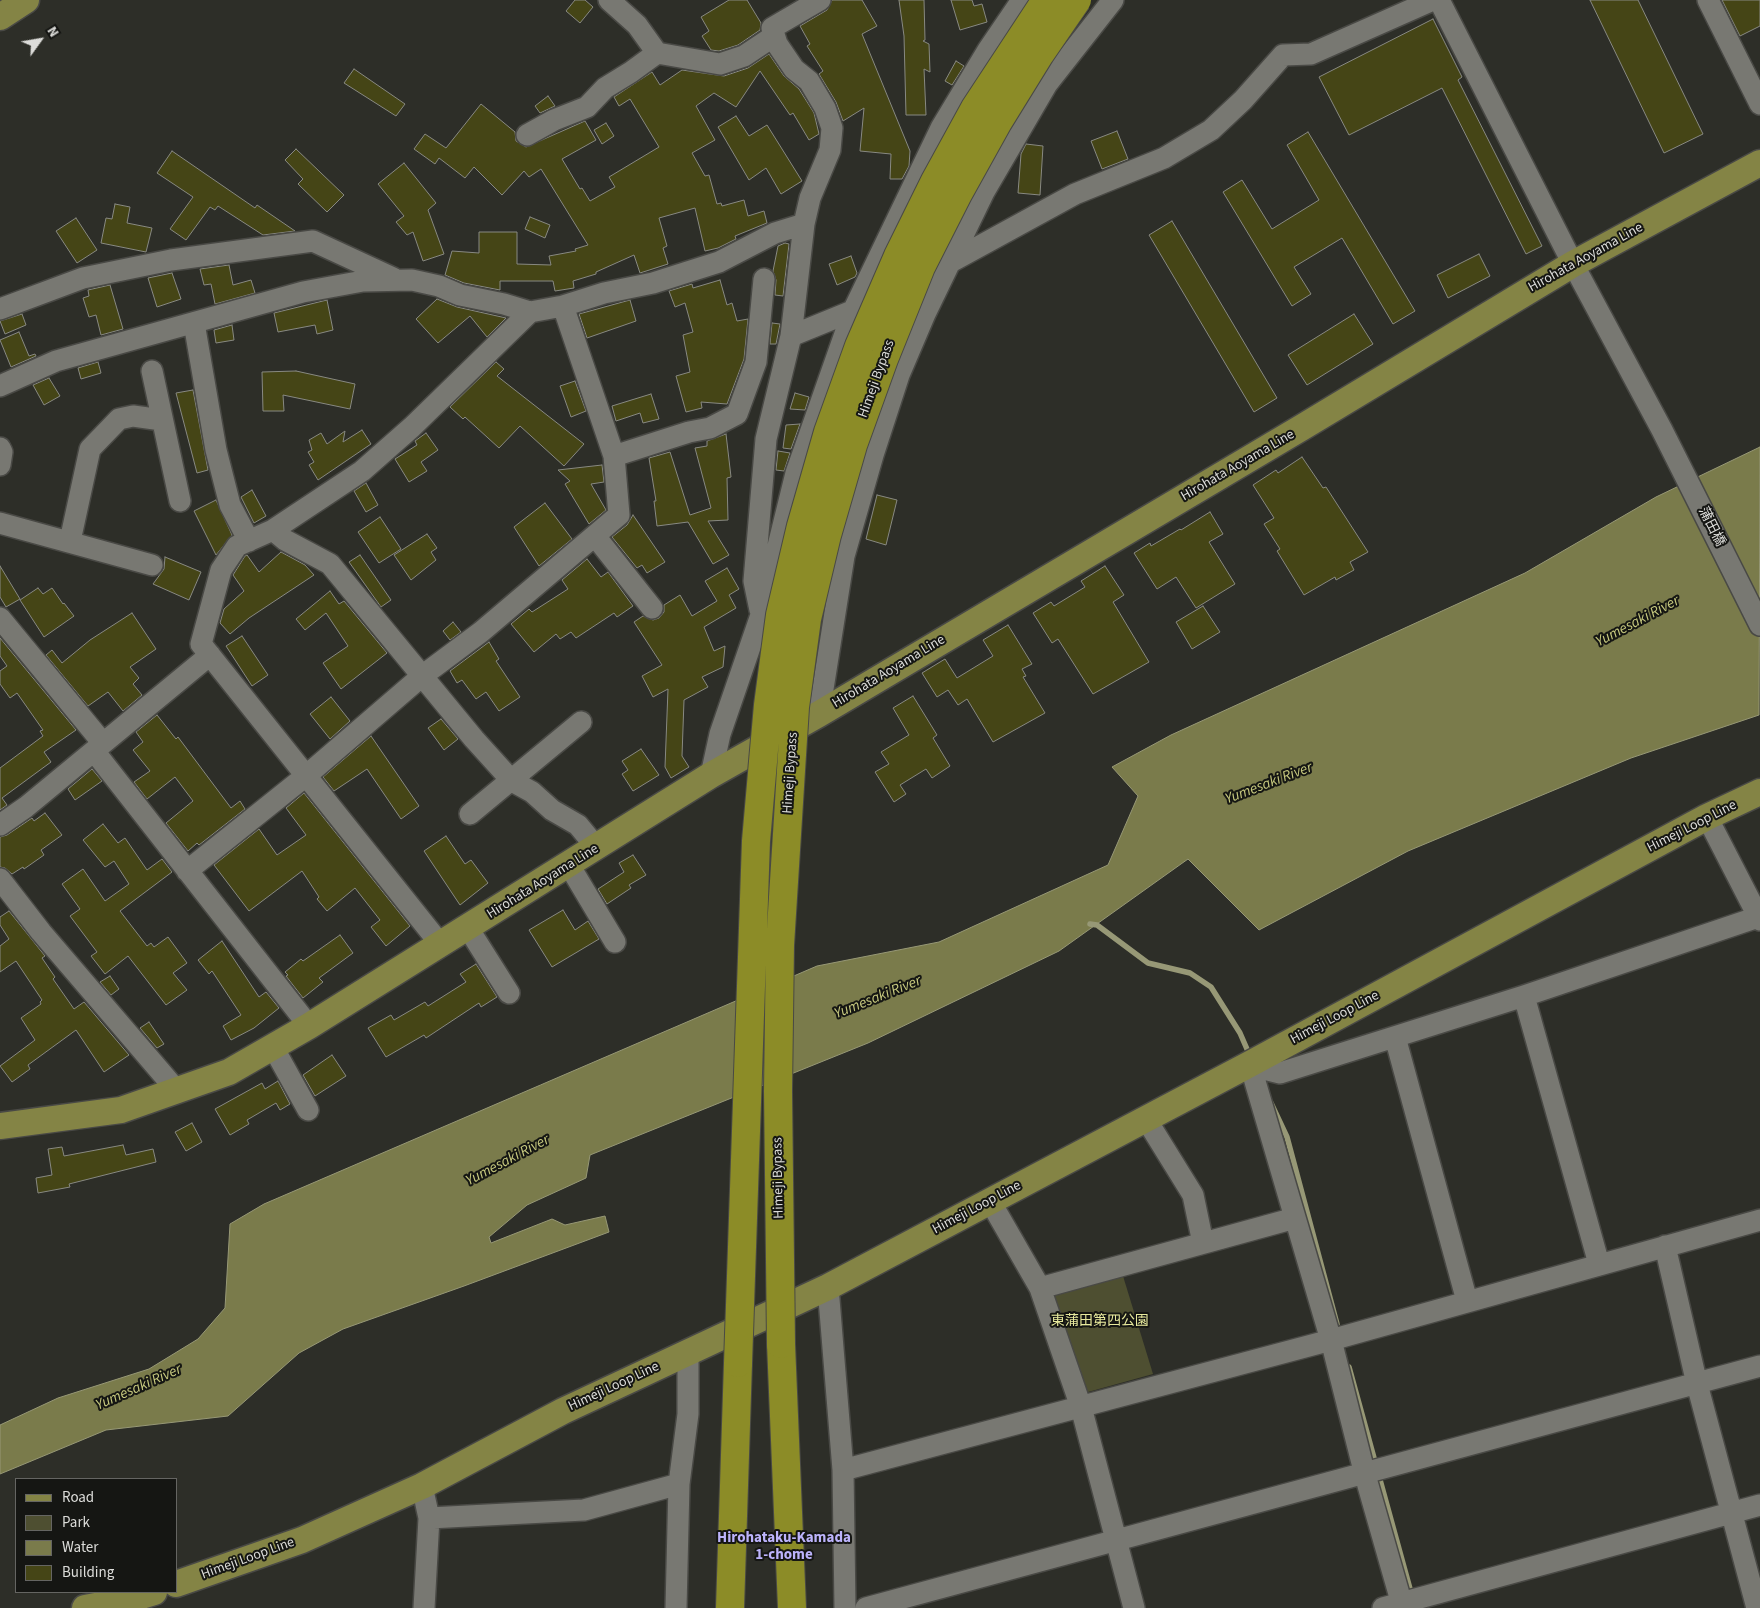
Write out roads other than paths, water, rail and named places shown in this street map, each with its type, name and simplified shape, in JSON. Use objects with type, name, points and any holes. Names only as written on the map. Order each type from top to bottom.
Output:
[{"type":"highway","name":"Himeji Bypass","points":[[730,1605],[756,841],[768,705],[780,615],[800,526],[828,432],[859,346],[898,256],[935,181],[975,108],[1046,0]]},
{"type":"highway","name":"Himeji Bypass","points":[[792,1599],[781,1344],[778,1091],[780,946],[795,707],[807,619],[827,535],[853,445],[884,358],[922,267],[958,194],[998,122],[1040,54],[1077,0]]},
{"type":"main road","points":[[0,17],[26,0]]},
{"type":"main road","name":"Hirohata Aoyama Line","points":[[0,1126],[121,1110],[178,1092],[229,1072],[309,1026],[441,945],[711,775],[819,714],[1573,264],[1760,163]]},
{"type":"main road","name":"Himeji Loop Line","points":[[178,1583],[302,1540],[422,1486],[563,1411],[828,1287],[1248,1065],[1707,817],[1760,792]]},
{"type":"main road","points":[[85,1608],[141,1600]]},
{"type":"street","points":[[609,0],[637,25],[657,53],[720,64],[744,56],[774,36]]},
{"type":"street","points":[[761,615],[754,581],[766,439],[791,336],[804,224],[810,198],[830,150],[832,128],[825,108],[809,81],[794,69],[777,44],[772,28],[820,0]]},
{"type":"street","points":[[711,775],[720,734],[761,615],[796,473],[853,311],[941,128],[988,50],[1022,0]]},
{"type":"street","points":[[819,714],[844,556],[899,375],[925,314],[984,192],[1046,84],[1114,0]]},
{"type":"street","points":[[791,336],[853,311],[950,263],[1075,194],[1164,158],[1211,130],[1243,100],[1283,55],[1311,54],[1433,0]]},
{"type":"street","name":"蒲田橋","points":[[1439,0],[1573,264],[1662,430],[1760,624]]},
{"type":"street","points":[[1708,0],[1760,104]]},
{"type":"street","points":[[527,135],[554,120],[587,107],[605,88],[657,53]]},
{"type":"street","points":[[0,386],[56,361],[304,292],[363,281],[396,279],[430,284],[460,295],[504,304],[530,312],[563,306],[719,262],[775,233],[804,224]]},
{"type":"street","points":[[0,309],[83,278],[171,260],[313,241],[396,279]]},
{"type":"street","points":[[614,456],[689,432],[710,428],[737,414],[756,362],[764,279]]},
{"type":"street","points":[[188,871],[307,776],[422,676],[481,632],[619,515],[614,456],[563,306]]},
{"type":"street","points":[[441,945],[200,644],[221,570],[237,546],[273,530],[362,471],[412,427],[530,312]]},
{"type":"street","points":[[194,323],[216,450],[230,505],[249,540]]},
{"type":"street","points":[[152,370],[180,501]]},
{"type":"street","points":[[70,541],[90,449],[119,419],[133,416],[162,420]]},
{"type":"street","points":[[0,448],[2,452],[0,465]]},
{"type":"street","points":[[0,523],[152,565]]},
{"type":"street","points":[[273,530],[285,540],[330,564],[512,781],[532,792],[552,810],[578,825],[597,848]]},
{"type":"street","points":[[595,536],[652,608]]},
{"type":"street","points":[[0,618],[98,747],[188,871],[309,1026]]},
{"type":"street","points":[[0,826],[26,808],[210,655]]},
{"type":"street","points":[[470,814],[581,722]]},
{"type":"street","points":[[1248,1065],[1280,1073],[1759,919],[1707,817]]},
{"type":"street","points":[[569,865],[616,942]]},
{"type":"street","points":[[0,879],[40,932],[178,1092]]},
{"type":"street","points":[[468,928],[509,993]]},
{"type":"street","points":[[1524,996],[1599,1264]]},
{"type":"street","points":[[1395,1036],[1467,1301]]},
{"type":"street","points":[[273,1047],[308,1110]]},
{"type":"street","points":[[1248,1065],[1254,1078],[1331,1340],[1396,1606],[1760,1504]]},
{"type":"street","points":[[1146,1119],[1193,1195],[1203,1243]]},
{"type":"street","points":[[990,1201],[1040,1288],[1081,1407],[1134,1608]]},
{"type":"street","points":[[1040,1288],[1295,1218]]},
{"type":"street","points":[[844,1470],[1353,1334],[1760,1220]]},
{"type":"street","points":[[1665,1246],[1697,1384],[1757,1608]]},
{"type":"street","points":[[828,1287],[844,1470],[845,1608]]},
{"type":"street","points":[[676,1608],[679,1484],[688,1414],[688,1352]]},
{"type":"street","points":[[866,1608],[1365,1475],[1760,1366]]},
{"type":"street","points":[[429,1518],[584,1510],[679,1484]]},
{"type":"street","points":[[422,1486],[429,1518],[424,1608]]},
{"type":"water","name":"Yumesaki River","points":[[1760,447],[1759,715],[1631,758],[1408,851],[1259,930],[1188,859],[1059,951],[868,1043],[590,1155],[586,1178],[527,1205],[489,1237],[491,1243],[552,1219],[565,1225],[605,1216],[609,1232],[343,1329],[299,1353],[228,1416],[106,1430],[0,1474],[0,1425],[58,1398],[149,1369],[198,1339],[225,1308],[230,1224],[264,1204],[817,966],[939,942],[1108,865],[1138,796],[1112,767],[1171,735],[1525,573],[1656,497]]},
{"type":"waterway","points":[[1090,924],[1097,925],[1148,963],[1190,973],[1211,987],[1240,1033],[1250,1056]]},
{"type":"waterway","points":[[1271,1103],[1287,1137],[1337,1324]]},
{"type":"waterway","points":[[1349,1367],[1412,1596]]},
{"type":"district","name":"Hirohataku-Kamada 1-chome","points":[[784,1548]]},
{"type":"park label","name":"東蒲田第四公園","points":[[1100,1322]]}]
